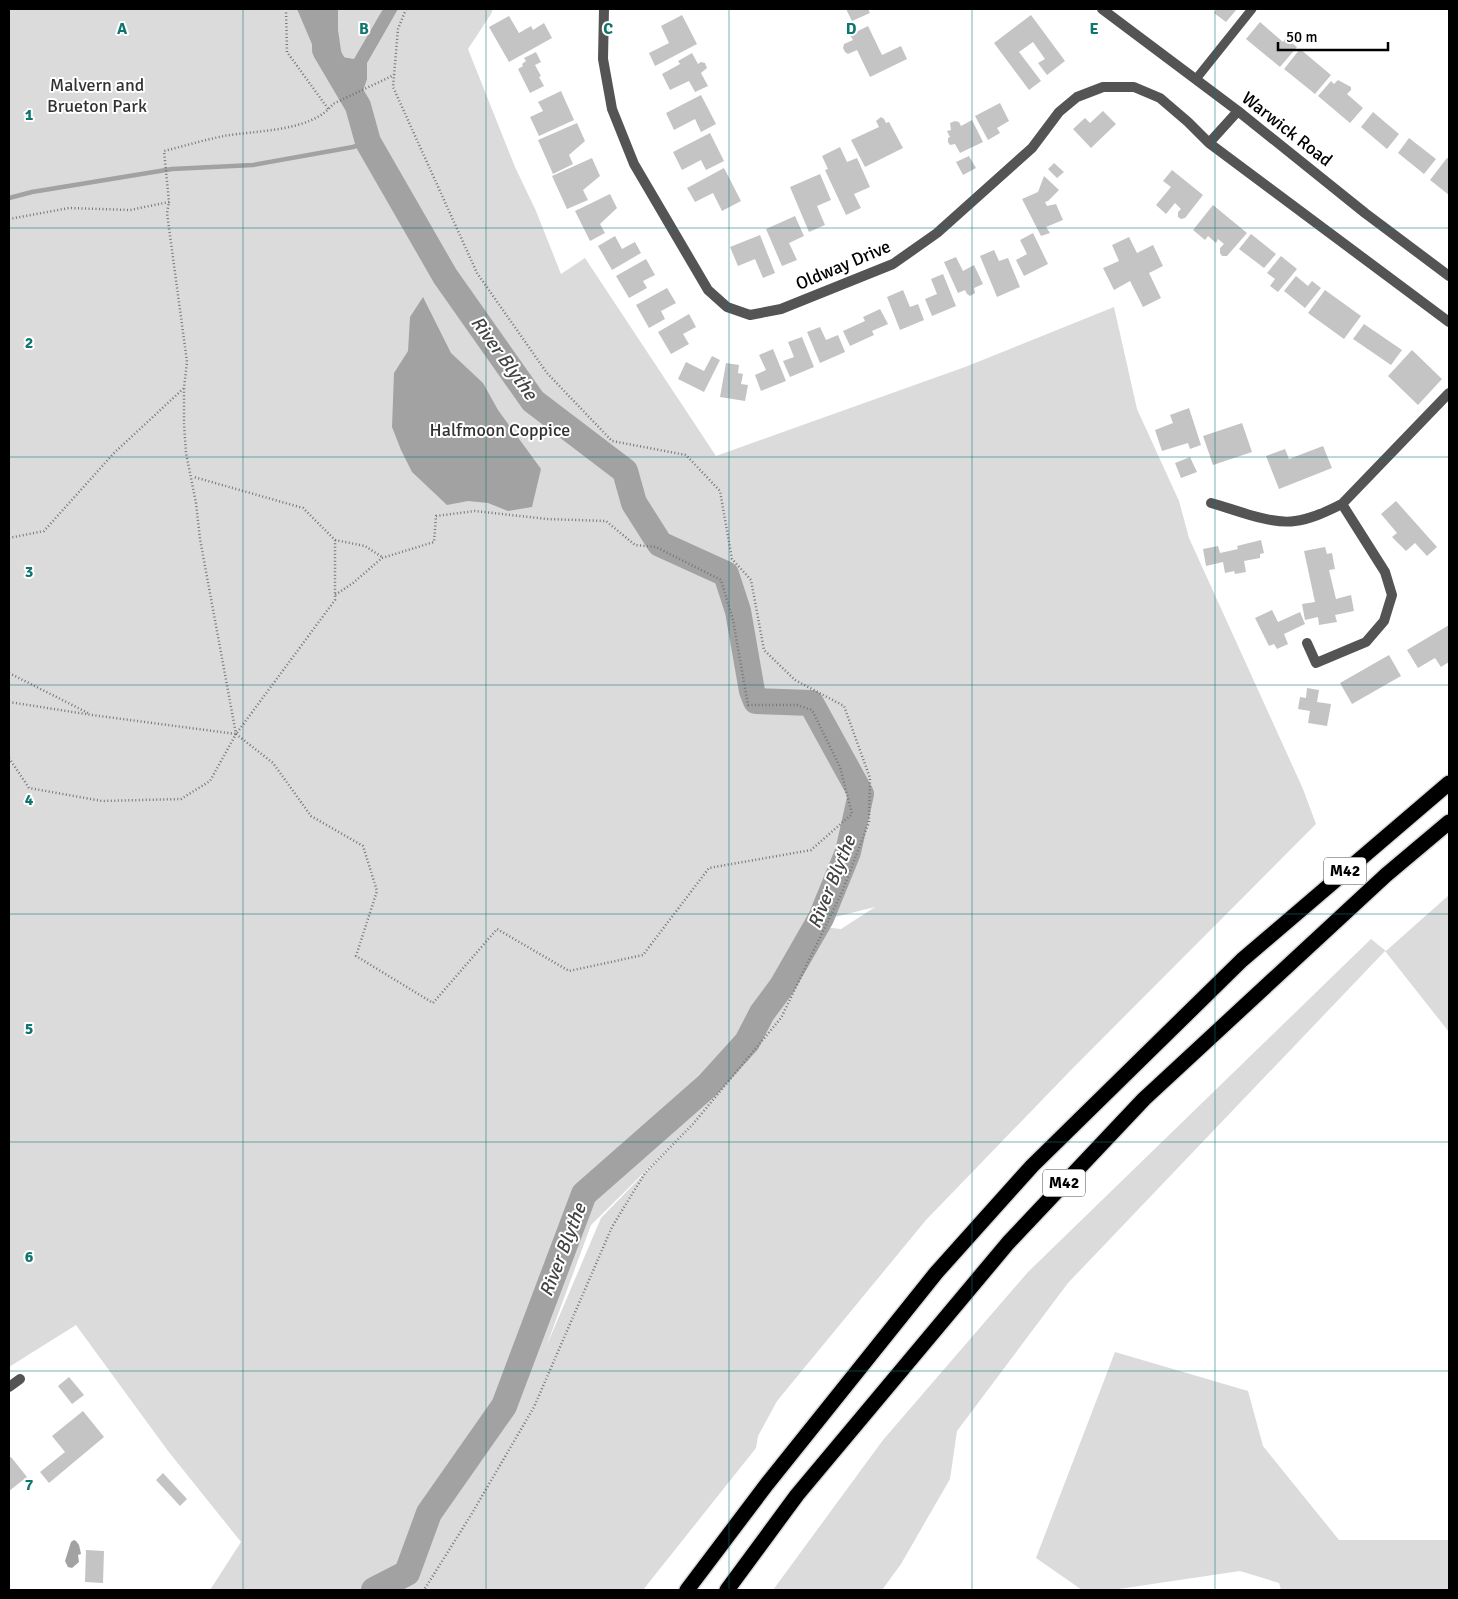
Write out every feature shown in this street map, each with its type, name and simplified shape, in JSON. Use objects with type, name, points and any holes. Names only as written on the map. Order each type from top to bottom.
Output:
[{"type":"highway","name":"M42","points":[[687,1590],[767,1484],[936,1273],[1032,1166],[1242,960],[1449,783]]},
{"type":"highway","name":"M42","points":[[727,1590],[797,1495],[1008,1243],[1144,1099],[1386,874],[1449,822]]},
{"type":"street","name":"Oldway Drive","points":[[604,9],[604,59],[612,109],[634,164],[708,290],[727,307],[750,315],[781,309],[893,264],[937,234],[1032,148],[1059,112],[1078,97],[1103,87],[1134,87],[1160,98],[1209,143]]},
{"type":"street","name":"Warwick Road","points":[[1102,9],[1238,111],[1365,213],[1449,276]]},
{"type":"street","points":[[1238,111],[1209,143],[1449,322]]},
{"type":"street","points":[[1211,502],[1274,521],[1294,522],[1318,516],[1342,504],[1449,393]]},
{"type":"street","points":[[1306,643],[1316,663],[1366,642],[1384,622],[1392,595],[1385,572],[1342,504]]},
{"type":"street","points":[[9,1387],[20,1379]]},
{"type":"lane","points":[[1196,79],[1252,9]]},
{"type":"path","points":[[286,9],[287,52],[329,110]]},
{"type":"path","points":[[406,9],[398,29],[393,87],[477,273],[547,373],[612,441],[686,455],[720,491],[732,559],[751,580],[764,650],[795,680],[844,706],[870,778],[869,822],[842,892],[781,1018],[693,1124],[645,1173],[612,1227],[534,1408],[424,1590]]},
{"type":"path","points":[[236,734],[186,453],[184,388],[187,362],[167,213],[169,202],[164,151],[204,140],[283,128],[307,122],[329,110],[333,104],[344,98],[394,75]]},
{"type":"path","points":[[9,220],[69,208],[130,210],[169,202]]},
{"type":"path","points":[[9,538],[44,531],[114,453],[184,388]]},
{"type":"path","points":[[194,477],[303,508],[335,540],[366,546],[382,558]]},
{"type":"path","points":[[9,702],[236,734],[273,764],[311,816],[363,846],[377,891],[356,956],[433,1003],[497,929],[569,971],[643,955],[708,868],[811,850],[852,814],[840,767],[812,710],[797,705],[748,706],[733,620],[721,580],[656,547],[635,545],[606,522],[475,511],[436,516],[434,542],[382,558],[353,583],[335,595]]},
{"type":"path","points":[[9,758],[29,788],[102,801],[181,799],[210,781],[236,734],[335,600],[335,540]]},
{"type":"path","points":[[9,673],[92,715]]},
{"type":"green space","points":[[9,9],[493,9],[468,49],[515,167],[536,211],[561,274],[585,258],[716,456],[965,367],[1114,307],[1137,409],[1179,501],[1189,538],[1303,789],[1316,824],[1072,1069],[926,1220],[777,1401],[758,1436],[756,1448],[643,1590],[210,1590],[241,1542],[168,1451],[76,1325],[9,1367]],"holes":[[[875,907],[841,929],[803,925]],[[670,1147],[601,1218],[546,1347],[591,1225]]]},
{"type":"green space","points":[[1449,895],[1449,1032],[1385,951],[1068,1283],[957,1431],[950,1479],[901,1564],[882,1590],[773,1590],[883,1440],[1028,1272],[1371,939],[1386,951]]},
{"type":"green space","points":[[1115,1352],[1248,1391],[1263,1446],[1339,1540],[1449,1540],[1449,1590],[1281,1590],[1279,1583],[1240,1571],[1112,1590],[1082,1590],[1036,1558]]},
{"type":"shaded area","points":[[297,9],[337,9],[335,10],[342,57],[354,59],[383,9],[398,9],[367,63],[367,79],[358,106],[320,63]]},
{"type":"shaded area","points":[[423,297],[451,353],[483,383],[498,410],[541,469],[532,507],[508,511],[488,503],[468,501],[447,505],[412,472],[392,427],[394,373],[408,351],[410,317]]},
{"type":"shaded area","points":[[74,1540],[79,1545],[81,1554],[78,1555],[79,1562],[72,1568],[68,1567],[65,1561],[71,1542]]},
{"type":"building","points":[[846,9],[868,9],[870,13],[852,21]]},
{"type":"building","points":[[1217,9],[1237,9],[1226,22],[1214,13]]},
{"type":"building","points":[[682,15],[697,44],[655,66],[649,53],[669,43],[661,26]]},
{"type":"building","points":[[1031,15],[1065,61],[1047,75],[1038,63],[1045,59],[1033,42],[1019,52],[1041,81],[1029,90],[994,43]]},
{"type":"building","points":[[509,16],[519,33],[531,26],[533,30],[544,23],[552,38],[509,62],[489,27]]},
{"type":"building","points":[[1260,22],[1283,42],[1286,38],[1297,47],[1280,67],[1246,39]]},
{"type":"building","points":[[868,26],[882,55],[901,46],[907,59],[870,77],[857,50],[848,54],[843,48],[844,44],[853,40],[850,35]]},
{"type":"building","points":[[1300,49],[1331,75],[1315,94],[1284,69]]},
{"type":"building","points":[[536,52],[541,62],[535,65],[544,86],[530,93],[518,69],[526,61],[524,58]]},
{"type":"building","points":[[692,53],[698,64],[701,62],[705,63],[707,68],[701,73],[708,86],[695,92],[689,81],[670,90],[662,74],[680,64],[678,61]]},
{"type":"building","points":[[1338,80],[1351,87],[1347,94],[1363,108],[1350,123],[1318,96],[1331,81],[1334,84]]},
{"type":"building","points":[[561,91],[574,120],[539,136],[530,117],[543,111],[538,102]]},
{"type":"building","points":[[701,95],[716,124],[701,132],[695,119],[674,130],[666,113]]},
{"type":"building","points":[[1000,103],[1009,121],[997,128],[1000,133],[988,140],[975,116]]},
{"type":"building","points":[[1103,111],[1116,124],[1091,148],[1073,129],[1085,118],[1090,123]]},
{"type":"building","points":[[1373,112],[1399,134],[1387,149],[1361,127]]},
{"type":"building","points":[[881,117],[886,123],[889,122],[903,148],[865,167],[851,140],[879,127],[876,121]]},
{"type":"building","points":[[972,120],[983,142],[960,153],[955,144],[950,145],[948,142],[950,137],[947,131],[951,130],[950,123],[959,122],[961,126]]},
{"type":"building","points":[[577,123],[585,141],[569,155],[573,164],[553,174],[538,140]]},
{"type":"building","points":[[710,133],[724,161],[706,170],[701,160],[682,170],[673,152]]},
{"type":"building","points":[[1409,138],[1436,159],[1424,174],[1398,153]]},
{"type":"building","points":[[840,147],[847,162],[857,158],[870,187],[854,194],[861,208],[846,215],[825,170],[828,169],[822,156]]},
{"type":"building","points":[[969,156],[976,168],[963,175],[956,162]]},
{"type":"building","points":[[592,158],[600,176],[583,190],[588,200],[567,209],[552,176]]},
{"type":"building","points":[[1447,158],[1449,158],[1449,195],[1430,180]]},
{"type":"building","points":[[1054,163],[1064,172],[1057,178],[1048,169]]},
{"type":"building","points":[[724,168],[741,201],[722,211],[713,193],[695,202],[687,188]]},
{"type":"building","points":[[1172,170],[1203,195],[1185,218],[1181,219],[1178,217],[1178,212],[1181,209],[1175,203],[1166,214],[1156,205],[1171,187],[1163,181]]},
{"type":"building","points":[[820,174],[831,200],[817,206],[825,225],[809,232],[790,187]]},
{"type":"building","points":[[1044,176],[1059,190],[1045,202],[1047,206],[1056,204],[1063,220],[1046,227],[1050,233],[1041,236],[1022,199],[1038,192]]},
{"type":"building","points":[[610,194],[617,208],[600,224],[605,233],[590,241],[575,211]]},
{"type":"building","points":[[1213,205],[1247,233],[1227,256],[1222,256],[1220,253],[1220,248],[1224,244],[1218,239],[1216,243],[1208,236],[1205,240],[1193,230]]},
{"type":"building","points":[[795,216],[804,236],[789,243],[797,260],[782,266],[766,229]]},
{"type":"building","points":[[1033,233],[1048,264],[1024,276],[1016,260],[1027,254],[1020,240]]},
{"type":"building","points":[[1251,234],[1276,254],[1264,268],[1239,249]]},
{"type":"building","points":[[760,235],[775,273],[763,278],[755,259],[738,266],[730,247]]},
{"type":"building","points":[[615,236],[622,249],[635,242],[641,253],[612,270],[598,246]]},
{"type":"building","points":[[1129,237],[1137,253],[1153,245],[1163,266],[1149,273],[1161,298],[1143,307],[1130,281],[1114,290],[1103,268],[1119,261],[1112,245]]},
{"type":"building","points":[[994,250],[999,261],[1008,258],[1020,287],[997,297],[980,256]]},
{"type":"building","points":[[1281,256],[1297,269],[1278,292],[1270,286],[1275,279],[1267,273]]},
{"type":"building","points":[[956,257],[963,271],[974,265],[983,284],[974,288],[975,293],[970,296],[965,290],[958,293],[944,262]]},
{"type":"building","points":[[646,259],[655,275],[643,281],[647,288],[629,298],[616,276]]},
{"type":"building","points":[[943,274],[956,306],[932,316],[925,299],[937,294],[931,279]]},
{"type":"building","points":[[1296,276],[1308,286],[1312,281],[1321,288],[1305,308],[1284,291]]},
{"type":"building","points":[[667,288],[676,303],[661,311],[665,319],[649,328],[636,305]]},
{"type":"building","points":[[903,290],[910,307],[918,304],[924,320],[900,330],[887,297]]},
{"type":"building","points":[[1325,290],[1361,316],[1344,339],[1308,313]]},
{"type":"building","points":[[880,309],[888,324],[872,331],[874,335],[850,346],[843,331],[865,321],[863,317]]},
{"type":"building","points":[[689,314],[696,327],[683,334],[689,344],[671,354],[658,332]]},
{"type":"building","points":[[1364,324],[1402,350],[1391,365],[1353,339]]},
{"type":"building","points":[[820,327],[826,340],[838,335],[845,352],[820,363],[807,332]]},
{"type":"building","points":[[802,337],[814,367],[790,377],[783,361],[794,357],[788,342]]},
{"type":"building","points":[[773,349],[786,381],[761,391],[755,375],[766,370],[759,355]]},
{"type":"building","points":[[1412,350],[1442,379],[1418,405],[1388,376]]},
{"type":"building","points":[[712,356],[720,360],[704,392],[678,379],[686,362],[704,371]]},
{"type":"building","points":[[726,363],[739,365],[738,373],[743,374],[741,384],[748,385],[745,401],[720,397]]},
{"type":"building","points":[[1189,408],[1201,445],[1190,449],[1188,443],[1162,451],[1155,430],[1173,423],[1170,415]]},
{"type":"building","points":[[1242,423],[1252,452],[1213,465],[1203,436]]},
{"type":"building","points":[[1323,446],[1332,468],[1279,489],[1266,456],[1285,449],[1289,459]]},
{"type":"building","points":[[1190,457],[1197,472],[1181,478],[1175,463]]},
{"type":"building","points":[[1396,501],[1437,547],[1427,556],[1415,543],[1406,551],[1392,537],[1397,533],[1381,514]]},
{"type":"building","points":[[1261,540],[1264,553],[1260,554],[1260,558],[1244,561],[1246,572],[1235,574],[1234,571],[1225,573],[1223,562],[1206,566],[1203,549],[1218,546],[1220,553],[1238,549],[1237,546]]},
{"type":"building","points":[[1325,547],[1327,554],[1332,553],[1335,569],[1329,570],[1336,599],[1351,595],[1354,611],[1335,615],[1337,622],[1319,625],[1318,617],[1305,620],[1302,604],[1315,602],[1304,551]]},
{"type":"building","points":[[1272,610],[1278,622],[1300,612],[1305,624],[1284,634],[1288,644],[1277,649],[1274,644],[1269,646],[1255,618]]},
{"type":"building","points":[[1449,625],[1449,662],[1441,667],[1435,658],[1418,668],[1407,650]]},
{"type":"building","points":[[1389,655],[1401,676],[1352,704],[1340,683]]},
{"type":"building","points":[[1307,688],[1319,690],[1317,702],[1331,704],[1327,726],[1308,723],[1310,711],[1298,709],[1300,697],[1306,698]]},
{"type":"building","points":[[69,1377],[84,1395],[72,1404],[58,1386]]},
{"type":"building","points":[[83,1411],[104,1437],[49,1483],[40,1472],[65,1452],[52,1436]]},
{"type":"building","points":[[11,1457],[27,1477],[9,1491],[9,1458]]},
{"type":"building","points":[[163,1473],[187,1499],[180,1506],[156,1480]]},
{"type":"building","points":[[86,1550],[104,1551],[103,1583],[85,1582]]},
{"type":"waterway","name":"River Blythe","points":[[325,9],[325,50],[358,106],[368,142],[445,276],[533,401],[625,471],[634,503],[660,544],[726,574],[738,611],[752,691],[756,701],[811,703],[861,794],[848,852],[821,918],[782,986],[762,1013],[747,1042],[708,1085],[584,1194],[504,1406],[429,1513],[407,1573],[374,1590]]},
{"type":"waterway","points":[[9,198],[32,192],[172,169],[253,165],[353,147],[368,142]]},
{"type":"park label","name":"Malvern and Brueton Park","points":[[97,95]]},
{"type":"park label","name":"Halfmoon Coppice","points":[[500,430]]}]
